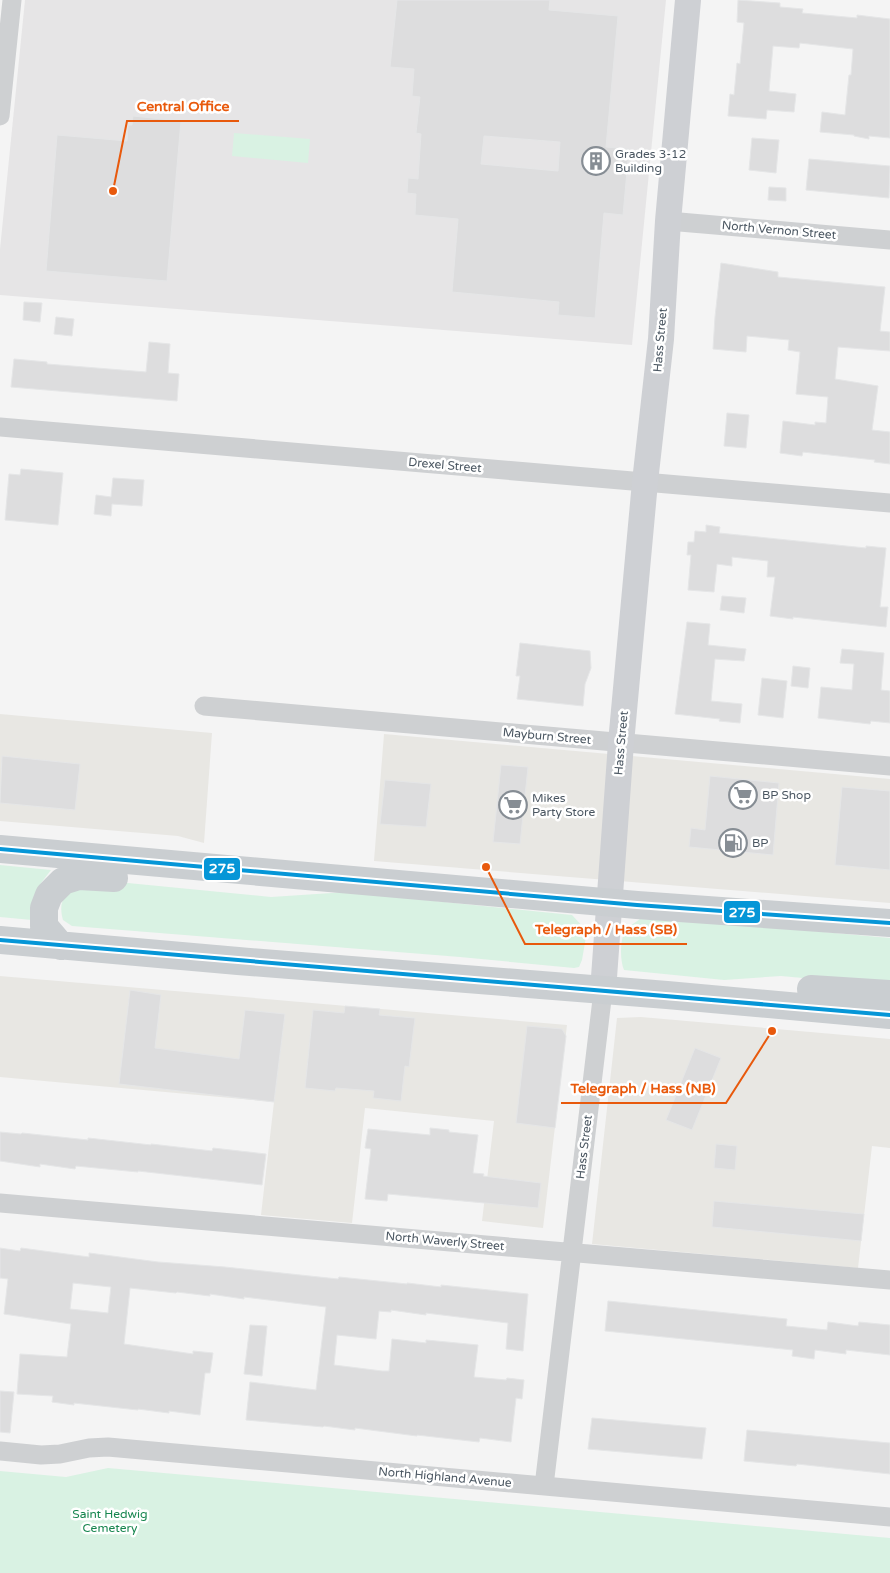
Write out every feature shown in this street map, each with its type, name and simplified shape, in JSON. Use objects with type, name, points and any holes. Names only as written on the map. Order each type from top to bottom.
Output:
[{"type":"main road","points":[[0,849],[608,902],[890,923]]},
{"type":"main road","points":[[61,946],[44,926],[44,908],[49,895],[63,882],[79,876],[238,886],[295,875]]},
{"type":"main road","points":[[0,940],[890,1015]]},
{"type":"main road","points":[[743,1002],[770,987],[890,994]]},
{"type":"street","points":[[0,116],[12,0]]},
{"type":"street","name":"Hass Street","points":[[544,1486],[603,991],[620,743],[645,482],[661,340],[668,221],[688,0]]},
{"type":"street","name":"North Vernon Street","points":[[668,221],[890,240]]},
{"type":"street","name":"Drexel Street","points":[[0,426],[890,503]]},
{"type":"street","name":"Mayburn Street","points":[[204,706],[890,766]]},
{"type":"street","name":"North Waverly Street","points":[[0,1203],[890,1280]]},
{"type":"street","name":"North Highland Avenue","points":[[0,1451],[41,1455],[108,1447],[890,1517]]},
{"type":"shaded area","points":[[25,0],[666,0],[632,345],[0,295],[0,249]]},
{"type":"shaded area","points":[[0,714],[212,733],[204,843],[178,836],[0,821]]},
{"type":"shaded area","points":[[384,734],[890,779],[890,903],[374,861]]},
{"type":"shaded area","points":[[0,976],[567,1025],[543,1228],[482,1221],[494,1121],[365,1108],[352,1223],[261,1215],[274,1102],[0,1077]]},
{"type":"shaded area","points":[[641,1017],[890,1039],[890,1148],[872,1146],[858,1268],[592,1244],[617,1018]]},
{"type":"green space","points":[[234,133],[310,139],[308,163],[232,156]]},
{"type":"green space","points":[[0,865],[51,870],[37,892],[32,920],[0,917]]},
{"type":"green space","points":[[97,880],[271,897],[347,892],[572,915],[587,931],[582,960],[579,967],[574,968],[72,926],[63,920],[61,911],[65,897],[75,889]]},
{"type":"green space","points":[[640,919],[734,924],[890,938],[890,986],[781,976],[724,980],[624,970],[621,946],[624,933]]},
{"type":"green space","name":"Saint Hedwig Cemetery","points":[[108,1468],[890,1538],[890,1573],[0,1573],[0,1471],[66,1477]]},
{"type":"building","name":"Grades 3-12 Building","points":[[397,0],[550,0],[549,10],[618,16],[606,147],[629,149],[623,215],[604,213],[595,318],[558,315],[559,302],[452,292],[458,219],[415,215],[416,194],[407,193],[408,178],[418,179],[421,134],[416,133],[420,97],[412,96],[414,69],[390,67]],"holes":[[[484,136],[560,142],[558,171],[481,164]]]},
{"type":"building","points":[[738,0],[780,3],[780,7],[803,9],[802,13],[857,18],[857,15],[890,19],[890,138],[869,136],[869,139],[854,135],[820,132],[822,112],[845,115],[853,49],[800,43],[799,48],[773,46],[769,91],[796,94],[794,112],[767,110],[766,119],[728,116],[730,94],[734,95],[737,63],[740,64],[744,23],[737,22]]},
{"type":"building","points":[[133,116],[181,121],[167,281],[46,271],[57,135],[127,141],[128,125],[132,125]]},
{"type":"building","points":[[752,138],[779,140],[776,173],[749,170]]},
{"type":"building","points":[[809,159],[890,166],[889,198],[806,190]]},
{"type":"building","points":[[769,187],[786,188],[786,201],[768,200]]},
{"type":"building","points":[[721,263],[778,272],[778,277],[885,287],[880,331],[890,332],[890,351],[838,347],[835,379],[878,386],[872,430],[890,432],[890,464],[874,462],[875,460],[803,452],[802,456],[780,453],[783,421],[815,425],[815,422],[826,423],[828,397],[796,394],[800,352],[788,350],[789,340],[747,336],[746,352],[713,349]]},
{"type":"building","points":[[24,302],[42,303],[40,322],[23,320]]},
{"type":"building","points":[[56,317],[74,319],[72,336],[54,334]]},
{"type":"building","points":[[149,342],[170,344],[168,373],[179,374],[177,401],[11,387],[14,359],[47,362],[47,364],[146,372]]},
{"type":"building","points":[[727,413],[749,415],[746,448],[724,446]]},
{"type":"building","points":[[21,469],[63,473],[58,525],[5,520],[9,474],[20,475]]},
{"type":"building","points":[[113,478],[144,480],[142,506],[112,504],[111,516],[94,514],[96,495],[111,497]]},
{"type":"building","points":[[706,525],[720,527],[719,533],[866,548],[866,546],[886,548],[880,607],[888,607],[886,627],[770,616],[775,577],[767,577],[768,561],[732,557],[732,566],[717,564],[714,592],[688,590],[691,555],[687,555],[688,542],[694,542],[695,531],[706,532]]},
{"type":"building","points":[[722,596],[746,598],[744,613],[720,610]]},
{"type":"building","points":[[687,622],[710,624],[708,645],[746,649],[744,661],[715,659],[711,701],[742,704],[740,723],[675,714]]},
{"type":"building","points":[[520,643],[590,651],[591,668],[585,684],[583,706],[517,699],[520,676],[516,676]]},
{"type":"building","points":[[842,649],[884,653],[881,690],[890,691],[890,723],[871,721],[870,724],[818,718],[821,687],[852,690],[854,664],[840,663]]},
{"type":"building","points":[[793,666],[810,668],[808,688],[791,686]]},
{"type":"building","points":[[762,678],[787,681],[783,718],[758,715]]},
{"type":"building","points":[[2,756],[80,764],[75,810],[0,803]]},
{"type":"building","points":[[501,765],[528,767],[520,844],[493,842]]},
{"type":"building","points":[[710,776],[779,783],[773,855],[689,847],[691,828],[705,830]]},
{"type":"building","points":[[385,780],[431,784],[426,827],[380,824]]},
{"type":"building","points":[[842,787],[890,791],[890,870],[835,865]]},
{"type":"building","points":[[130,990],[161,995],[155,1048],[239,1059],[245,1010],[285,1014],[274,1102],[119,1084]]},
{"type":"building","points":[[345,1006],[380,1009],[379,1015],[415,1018],[409,1067],[405,1066],[401,1101],[373,1098],[374,1091],[336,1088],[335,1091],[305,1088],[313,1010],[344,1013]]},
{"type":"building","points":[[527,1026],[562,1029],[566,1036],[555,1128],[516,1123]]},
{"type":"building","points":[[695,1048],[721,1058],[692,1130],[666,1120]]},
{"type":"building","points":[[430,1128],[478,1135],[473,1173],[484,1174],[483,1176],[541,1183],[538,1208],[388,1194],[387,1201],[365,1199],[371,1149],[365,1148],[368,1129],[430,1135]]},
{"type":"building","points":[[0,1132],[88,1140],[88,1138],[212,1151],[213,1148],[266,1154],[262,1185],[138,1171],[76,1166],[75,1169],[40,1164],[40,1167],[0,1161]]},
{"type":"building","points":[[716,1144],[737,1146],[735,1170],[714,1168]]},
{"type":"building","points":[[714,1201],[864,1214],[861,1241],[712,1227]]},
{"type":"building","points":[[0,1248],[20,1251],[21,1248],[89,1257],[89,1253],[158,1262],[338,1279],[339,1277],[441,1287],[441,1285],[528,1294],[523,1351],[506,1349],[508,1323],[426,1313],[426,1315],[391,1310],[391,1312],[379,1311],[376,1339],[337,1335],[334,1365],[382,1371],[389,1371],[392,1339],[426,1343],[426,1340],[478,1345],[474,1377],[524,1380],[522,1399],[516,1398],[511,1442],[480,1438],[479,1442],[355,1428],[355,1430],[246,1420],[250,1382],[316,1390],[326,1307],[244,1297],[244,1299],[210,1294],[210,1296],[130,1288],[124,1344],[193,1354],[193,1351],[213,1353],[210,1373],[205,1373],[200,1415],[74,1403],[74,1405],[52,1402],[53,1396],[17,1394],[20,1354],[67,1357],[71,1324],[4,1314],[8,1279],[0,1278]],"holes":[[[73,1283],[111,1287],[108,1313],[70,1309]]]},
{"type":"building","points":[[608,1301],[787,1319],[786,1326],[827,1330],[828,1322],[858,1326],[859,1322],[890,1325],[890,1355],[846,1350],[846,1354],[815,1350],[814,1359],[792,1356],[793,1350],[605,1331]]},
{"type":"building","points":[[250,1325],[267,1326],[262,1376],[244,1374]]},
{"type":"building","points":[[0,1391],[14,1392],[10,1433],[0,1432]]},
{"type":"building","points":[[592,1418],[706,1428],[702,1459],[588,1449]]},
{"type":"building","points":[[747,1430],[890,1443],[890,1474],[797,1464],[796,1466],[744,1461]]},
{"type":"transit line","name":"275","points":[[0,849],[637,905],[890,923]]},
{"type":"transit line","name":"275","points":[[0,940],[890,1015]]},
{"type":"place","name":"Grades 3-12 Building","points":[[596,161]]},
{"type":"place","name":"Central Office","points":[[113,191]]},
{"type":"place","name":"BP Shop","points":[[743,795]]},
{"type":"place","name":"Mikes Party Store","points":[[513,805]]},
{"type":"place","name":"BP","points":[[733,843]]},
{"type":"place","name":"Telegraph / Hass (SB)","points":[[486,867]]},
{"type":"place","name":"Telegraph / Hass (NB)","points":[[772,1031]]}]
